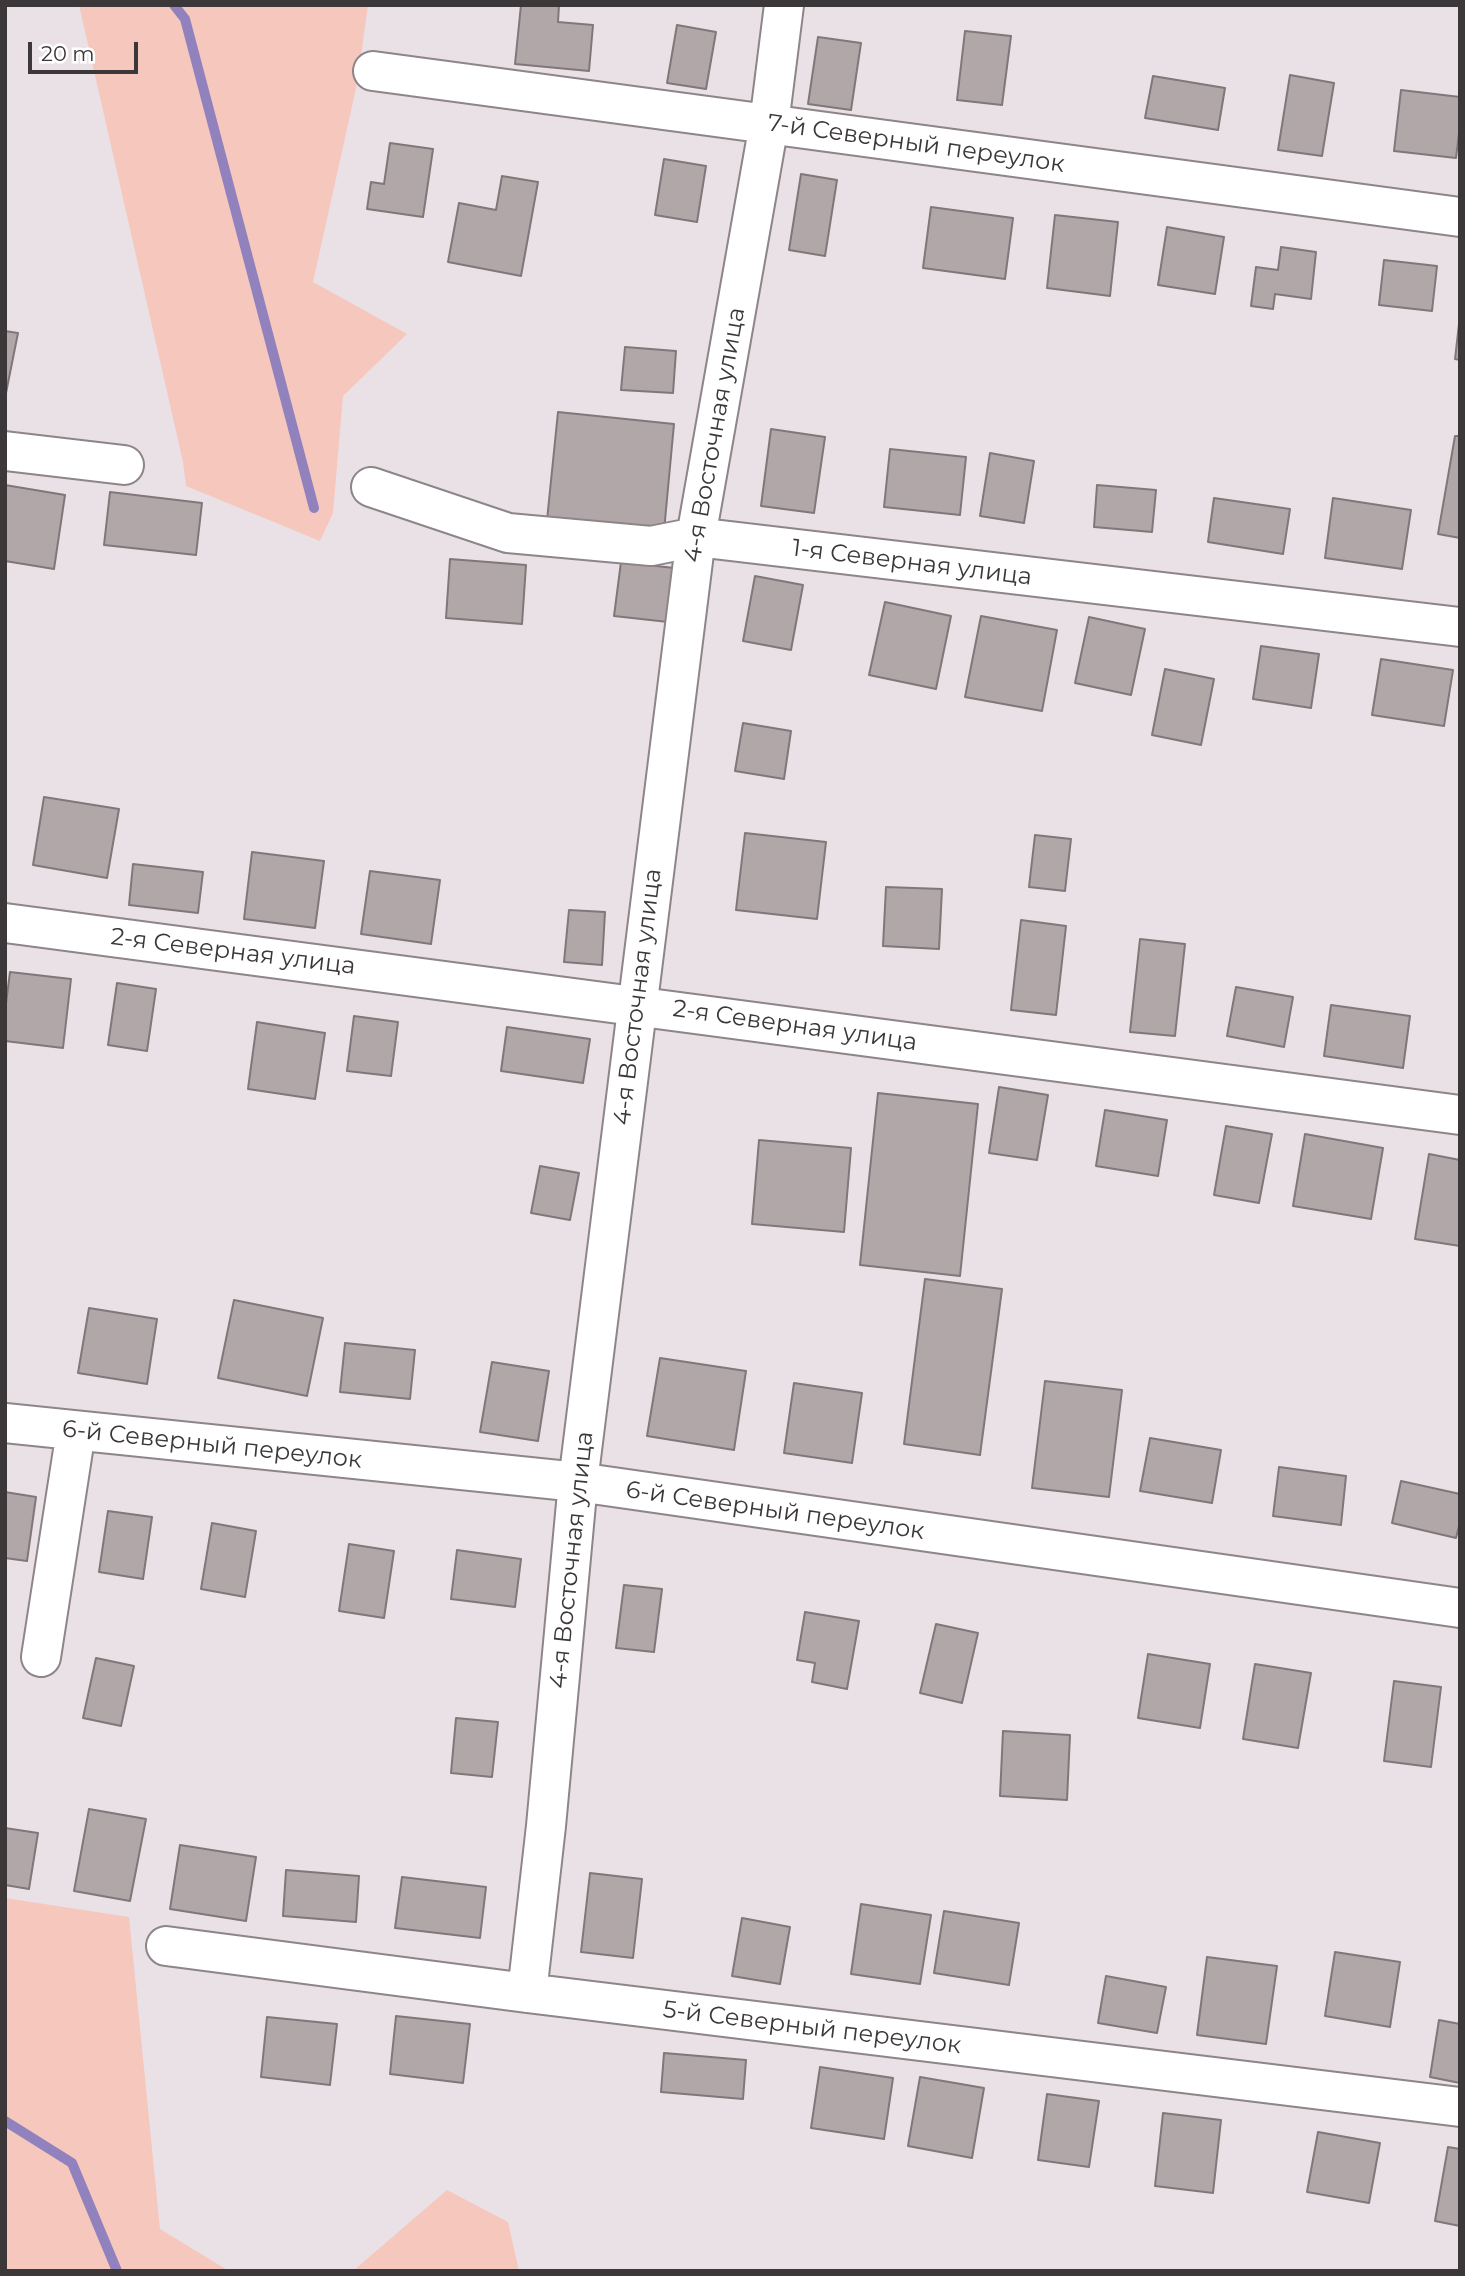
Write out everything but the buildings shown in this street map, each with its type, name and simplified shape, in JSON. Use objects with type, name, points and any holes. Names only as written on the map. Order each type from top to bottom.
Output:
[{"type":"street","name":"4-я Восточная улица","points":[[527,1993],[546,1826],[578,1482],[696,537],[769,124],[784,5]]},
{"type":"street","name":"7-й Северный переулок","points":[[373,71],[1460,217]]},
{"type":"street","points":[[5,451],[124,465]]},
{"type":"street","name":"1-я Северная улица","points":[[370,487],[508,533],[651,546],[696,537],[1460,627]]},
{"type":"street","name":"2-я Северная улица","points":[[5,923],[636,1004],[1460,1115]]},
{"type":"street","name":"6-й Северный переулок","points":[[5,1423],[578,1482],[1460,1608]]},
{"type":"street","points":[[41,1657],[76,1431]]},
{"type":"street","name":"5-й Северный переулок","points":[[166,1946],[1460,2107]]},
{"type":"shaded area","points":[[79,5],[368,5],[357,84],[313,282],[407,334],[343,396],[333,513],[320,541],[186,486],[183,462]]},
{"type":"shaded area","points":[[5,1898],[129,1917],[160,2229],[229,2271],[5,2271]]},
{"type":"shaded area","points":[[447,2190],[508,2222],[519,2271],[353,2271]]},
{"type":"waterway","points":[[174,5],[185,19],[314,508]]},
{"type":"waterway","points":[[5,2121],[72,2163],[117,2271]]}]
